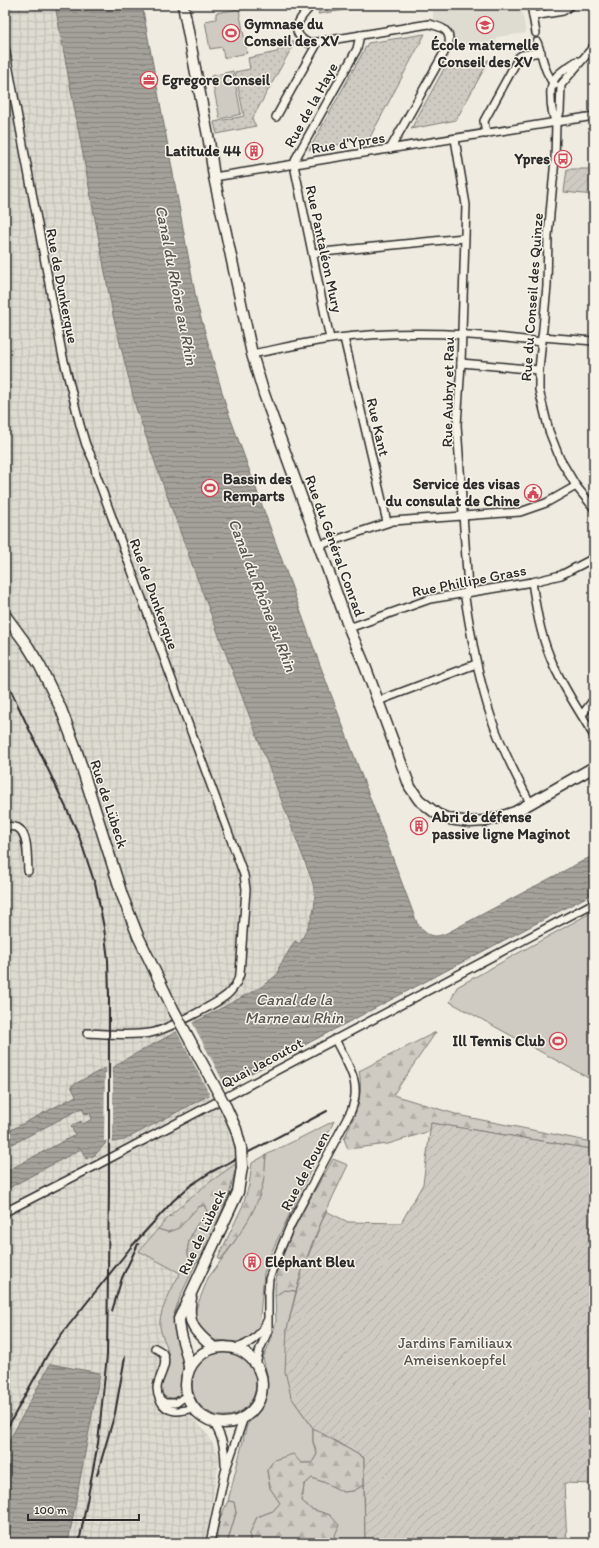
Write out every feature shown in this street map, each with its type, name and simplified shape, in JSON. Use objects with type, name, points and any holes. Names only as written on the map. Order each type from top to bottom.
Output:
[{"type":"main road","name":"Rue du Général Conrad","points":[[184,5],[209,141],[214,177],[252,354],[264,394],[349,628],[410,787],[419,800],[430,810],[449,819],[476,822],[508,815],[594,766]]},
{"type":"main road","name":"Rue de Lübeck","points":[[5,615],[28,645],[61,709],[76,749],[122,895],[138,936],[173,1009],[226,1107],[236,1129],[241,1148],[242,1166],[238,1192],[179,1319],[180,1332],[188,1358],[189,1368]]},
{"type":"main road","points":[[193,1288],[190,1304],[191,1323],[198,1335],[214,1348]]},
{"type":"main road","points":[[214,1348],[236,1348],[249,1356],[256,1364],[261,1377],[261,1392],[254,1408],[244,1417],[230,1423],[213,1422],[199,1415],[193,1408],[186,1394],[186,1379],[189,1368],[198,1356],[214,1348]]},
{"type":"street","points":[[312,5],[299,20],[296,30],[300,39],[308,43],[430,24],[438,26],[448,33],[450,37],[449,44],[390,150]]},
{"type":"street","points":[[531,5],[536,32]]},
{"type":"street","points":[[533,16],[563,11],[571,5]]},
{"type":"street","name":"Rue de la Haye","points":[[294,165],[298,155],[357,49],[360,35]]},
{"type":"street","points":[[276,117],[318,42]]},
{"type":"street","points":[[538,42],[545,70],[560,93]]},
{"type":"street","points":[[556,122],[560,112],[561,84],[594,46]]},
{"type":"street","name":"Rue de Dunkerque","points":[[5,48],[52,306],[80,425],[86,445],[94,462],[96,474],[246,882],[240,974],[230,992],[216,1002],[160,1031],[148,1034],[87,1033]]},
{"type":"street","points":[[486,134],[484,121],[519,57],[522,55],[541,52]]},
{"type":"street","points":[[556,122],[552,111],[550,89],[552,82],[559,73],[585,55]]},
{"type":"street","name":"Rue d'Ypres","points":[[214,177],[390,150],[594,116]]},
{"type":"street","name":"Rue du Conseil des Quinze","points":[[556,122],[555,159],[548,236],[547,286],[539,370],[539,390],[549,432],[560,459],[576,486],[594,508]]},
{"type":"street","name":"Rue Aubry et Rau","points":[[455,139],[466,205],[461,363],[457,425],[468,588],[465,598],[476,664],[493,724],[530,803]]},
{"type":"street","name":"Rue Pantaléon Mury","points":[[294,165],[330,339]]},
{"type":"street","points":[[313,253],[464,238]]},
{"type":"street","points":[[252,354],[330,339],[396,334],[462,335],[542,340],[594,341]]},
{"type":"street","name":"Rue Kant","points":[[344,338],[386,522]]},
{"type":"street","points":[[461,363],[539,370]]},
{"type":"street","points":[[320,545],[386,522],[520,512],[546,504],[576,486]]},
{"type":"street","name":"Rue Phillipe Grass","points":[[349,628],[420,602],[532,582],[561,575],[594,558]]},
{"type":"street","points":[[532,582],[538,621],[550,658],[594,736]]},
{"type":"street","points":[[378,701],[476,664]]},
{"type":"street","points":[[582,715],[594,699]]},
{"type":"street","points":[[5,826],[16,827],[22,831],[25,839],[28,871]]},
{"type":"street","name":"Quai Jacoutot","points":[[5,1212],[594,903]]},
{"type":"street","name":"Rue de Rouen","points":[[256,1364],[260,1349],[268,1331],[269,1279],[277,1256],[291,1224],[351,1111],[356,1098],[355,1082],[347,1061],[335,1039]]},
{"type":"street","points":[[236,1348],[243,1346],[256,1337],[265,1325],[268,1318]]},
{"type":"street","points":[[155,1348],[162,1352],[165,1359],[165,1364],[157,1390],[162,1404],[168,1409],[179,1411],[193,1408]]},
{"type":"street","points":[[159,1398],[165,1403],[176,1403],[186,1394]]},
{"type":"street","points":[[210,1543],[225,1472],[244,1417]]},
{"type":"street","points":[[213,1422],[224,1445],[225,1472]]},
{"type":"shaded area","points":[[5,5],[55,5],[120,347],[136,408],[315,893],[315,909],[300,944],[295,942],[279,967],[278,974],[261,987],[177,1032],[229,1128],[237,1163],[201,1188],[180,1205],[139,1250],[180,1273],[164,1305],[160,1326],[164,1341],[153,1390],[156,1405],[170,1413],[185,1411],[205,1430],[220,1457],[205,1543],[5,1543]]},
{"type":"shaded area","name":"École maternelle Conseil des XV","points":[[433,5],[521,5],[526,33],[496,37],[497,46],[478,49],[454,44],[454,35],[451,29],[433,19]]},
{"type":"green space","points":[[322,5],[379,5],[318,14]]},
{"type":"green space","name":"Gymnase du Conseil des XV","points":[[239,9],[247,53],[224,58],[222,47],[210,49],[205,21],[216,19],[216,13]]},
{"type":"green space","points":[[425,34],[369,139],[309,150],[368,43]]},
{"type":"green space","points":[[285,38],[295,42],[252,119],[256,126],[217,134],[214,122],[244,116],[235,72],[250,69],[248,58],[277,52]]},
{"type":"green space","points":[[489,60],[456,120],[411,129],[445,67]]},
{"type":"green space","points":[[233,71],[241,114],[220,119],[211,76]]},
{"type":"green space","points":[[567,169],[594,169],[594,195],[564,192]]},
{"type":"green space","name":"Ill Tennis Club","points":[[594,911],[594,1081],[450,1002],[457,987]]},
{"type":"green space","points":[[436,1032],[393,1095],[462,1116],[587,1141],[594,1145],[594,1149],[431,1123],[430,1131],[388,1144],[348,1149],[344,1139],[358,1106],[360,1089],[359,1071]]},
{"type":"green space","points":[[334,1121],[272,1251],[264,1273],[259,1327],[250,1337],[241,1342],[213,1340],[205,1336],[195,1321],[196,1309],[208,1278],[231,1247],[248,1219],[263,1183],[266,1155]]},
{"type":"green space","name":"Jardins Familiaux Ameisenkoepfel","points":[[431,1123],[594,1149],[594,1484],[564,1483],[567,1543],[365,1543],[364,1458],[313,1428],[291,1397],[285,1371],[287,1329],[301,1274],[326,1211],[348,1222],[401,1223],[423,1184]]},
{"type":"green space","points":[[266,1155],[263,1183],[252,1214],[220,1260],[218,1258],[243,1205],[249,1185],[252,1163]]},
{"type":"green space","points":[[333,1159],[348,1165],[313,1242],[296,1291],[284,1290],[275,1296],[276,1280],[280,1262],[287,1244],[295,1226]]},
{"type":"green space","points":[[237,1163],[229,1195],[202,1256],[196,1263],[190,1260],[188,1247],[192,1234],[207,1211],[204,1205],[198,1207],[179,1228],[168,1232],[158,1229],[185,1202]]},
{"type":"green space","points":[[204,1205],[207,1211],[192,1234],[188,1247],[190,1260],[196,1263],[180,1297],[173,1317],[177,1338],[184,1355],[180,1394],[177,1398],[167,1397],[162,1394],[160,1390],[160,1384],[167,1365],[168,1356],[167,1347],[160,1327],[160,1321],[161,1314],[180,1273],[139,1251],[158,1229],[168,1232],[198,1207]]},
{"type":"green space","points":[[284,1290],[296,1291],[287,1329],[291,1397],[313,1428],[313,1442],[317,1454],[312,1463],[274,1460],[267,1471],[270,1488],[280,1503],[273,1511],[257,1517],[250,1533],[250,1543],[227,1543],[236,1513],[234,1502],[228,1501],[247,1425],[264,1404],[267,1394],[267,1374],[263,1358],[271,1340],[276,1321],[275,1296]]},
{"type":"green space","points":[[218,1352],[230,1352],[247,1361],[254,1372],[256,1384],[254,1396],[247,1407],[230,1416],[218,1416],[206,1411],[197,1402],[192,1390],[192,1378],[197,1366],[206,1357]]},
{"type":"green space","points":[[313,1428],[364,1458],[364,1485],[353,1491],[343,1492],[326,1483],[312,1478],[304,1485],[302,1501],[311,1509],[330,1515],[339,1525],[331,1543],[250,1543],[250,1533],[257,1517],[273,1511],[280,1503],[270,1488],[267,1470],[274,1460],[293,1454],[301,1463],[312,1463],[317,1454],[313,1442]]},
{"type":"green space","points":[[312,1478],[326,1483],[343,1492],[353,1491],[364,1485],[365,1543],[331,1543],[333,1541],[330,1515],[311,1509],[302,1501],[304,1485]]},
{"type":"green space","points":[[228,1501],[234,1502],[236,1513],[227,1543],[218,1543],[218,1527]]},
{"type":"water","name":"Bassin des Remparts","points":[[55,5],[142,5],[197,304],[226,406],[320,665],[417,923],[430,935],[442,935],[594,855],[594,893],[124,1140],[113,1142],[113,1137],[106,1140],[105,1144],[95,1155],[86,1159],[81,1149],[5,1190],[5,1172],[75,1135],[71,1126],[81,1121],[83,1124],[92,1119],[90,1113],[85,1114],[82,1108],[5,1148],[5,1133],[76,1096],[71,1086],[105,1068],[106,1079],[113,1076],[113,1068],[122,1061],[261,987],[278,974],[279,967],[295,941],[300,944],[313,914],[315,899],[312,881],[196,575],[136,408],[113,315]]},
{"type":"water","points":[[50,1364],[100,1373],[68,1543],[5,1543],[5,1449]]},
{"type":"pier","points":[[192,1022],[227,1089],[211,1097],[176,1030]]},
{"type":"pier","points":[[105,1073],[107,1073],[108,1076],[113,1073],[113,1141],[104,1141]]},
{"type":"railway","points":[[5,678],[78,833],[96,887],[104,928],[108,960],[109,1189],[107,1355],[98,1443],[79,1543]]},
{"type":"railway","points":[[5,1432],[49,1352],[61,1335],[131,1247],[173,1201],[191,1185],[211,1172],[327,1111]]},
{"type":"railway","points":[[112,1311],[122,1278],[138,1244]]},
{"type":"railway","points":[[97,1475],[115,1413],[125,1357]]},
{"type":"place","name":"École maternelle Conseil des XV","points":[[485,25]]},
{"type":"place","name":"Gymnase du Conseil des XV","points":[[231,33]]},
{"type":"place","name":"Egregore Conseil","points":[[149,80]]},
{"type":"place","name":"Latitude 44","points":[[254,151]]},
{"type":"place","name":"Ypres","points":[[563,159]]},
{"type":"place","name":"Bassin des Remparts","points":[[210,488]]},
{"type":"place","name":"Service des visas du consulat de Chine","points":[[533,493]]},
{"type":"place","name":"Abri de défense passive ligne Maginot","points":[[419,826]]},
{"type":"place","name":"Ill Tennis Club","points":[[558,1041]]},
{"type":"place","name":"Eléphant Bleu","points":[[252,1262]]},
{"type":"water label","name":"Canal du Rhône au Rhin","points":[[177,285]]},
{"type":"water label","name":"Canal du Rhône au Rhin","points":[[263,595]]},
{"type":"water label","name":"Canal de la Marne au Rhin","points":[[294,1008]]}]
